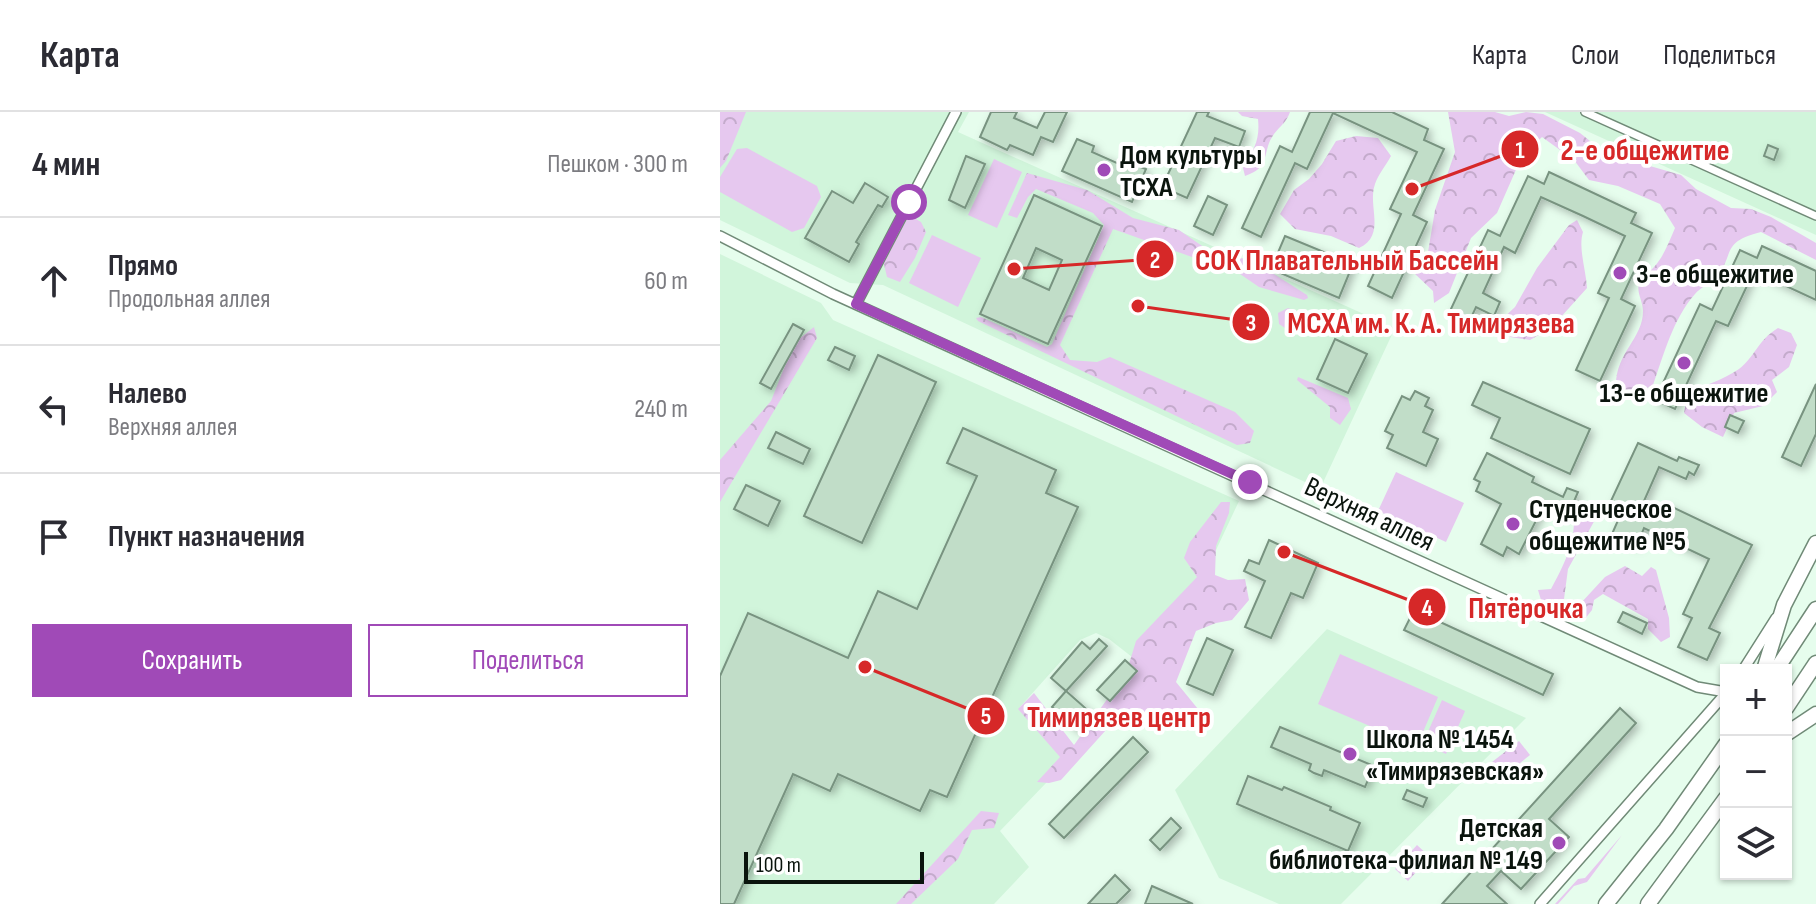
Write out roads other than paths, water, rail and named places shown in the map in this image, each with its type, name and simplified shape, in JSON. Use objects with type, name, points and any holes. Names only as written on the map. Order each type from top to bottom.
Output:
[{"type":"main road","points":[[1766,664],[1784,605],[1816,543]]},
{"type":"main road","points":[[1780,664],[1816,609]]},
{"type":"main road","points":[[1792,699],[1816,663]]},
{"type":"main road","points":[[1792,730],[1816,714]]},
{"type":"main road","points":[[1606,904],[1666,829],[1720,752]]},
{"type":"main road","points":[[1648,904],[1720,806]]},
{"type":"street","points":[[856,304],[956,112]]},
{"type":"street","points":[[1585,112],[1816,216]]},
{"type":"street","name":"Верхняя аллея","points":[[720,236],[856,304],[1697,687],[1720,692]]},
{"type":"street","points":[[1747,664],[1784,605]]},
{"type":"street","points":[[1697,687],[1706,695],[1712,711]]},
{"type":"street","points":[[1540,904],[1720,700]]},
{"type":"place","name":"Дом культуры ТСХА","points":[[1104,170]]},
{"type":"place","name":"2-е общежитие","points":[[1412,189]]},
{"type":"place","name":"СОК Плавательный Бассейн","points":[[1014,269]]},
{"type":"place","name":"3-е общежитие","points":[[1620,273]]},
{"type":"place","name":"МСХА им. К. А. Тимирязева","points":[[1138,306]]},
{"type":"place","name":"13-е общежитие","points":[[1684,363]]},
{"type":"place","name":"Студенческое общежитие №5","points":[[1513,524]]},
{"type":"place","name":"Пятёрочка","points":[[1284,552]]},
{"type":"place","name":"Тимирязев центр","points":[[865,667]]},
{"type":"place","name":"Школа № 1454 «Тимирязевская»","points":[[1350,754]]},
{"type":"place","name":"Детская библиотека-филиал № 149","points":[[1559,843]]}]
